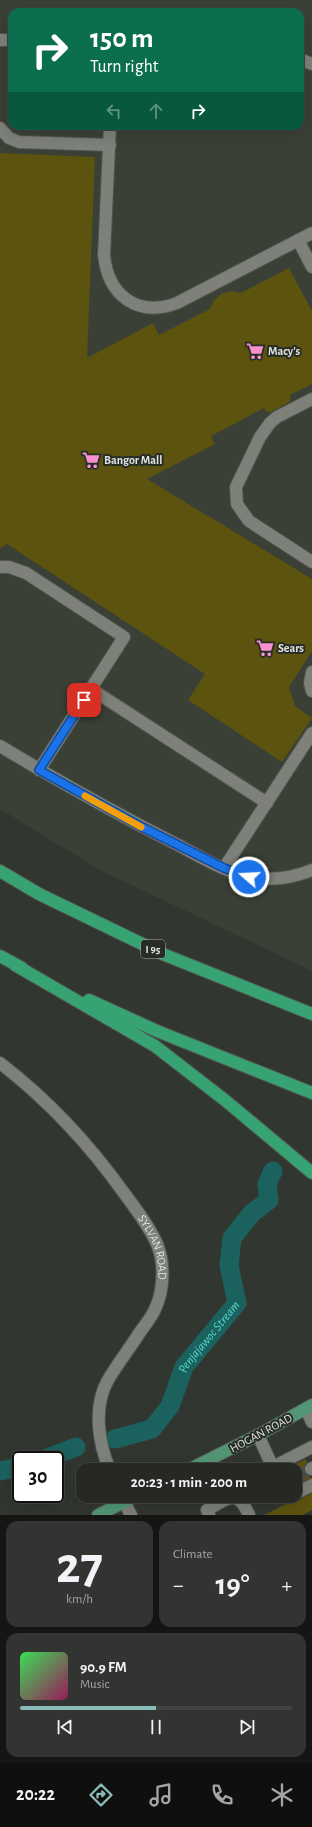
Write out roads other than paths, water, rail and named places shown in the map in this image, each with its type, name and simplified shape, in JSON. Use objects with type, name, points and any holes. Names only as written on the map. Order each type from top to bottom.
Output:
[{"type":"highway","name":"I 95","points":[[0,871],[39,894],[165,955],[312,1014]]},
{"type":"highway","points":[[0,956],[155,1046],[226,1101],[312,1173]]},
{"type":"highway","points":[[15,965],[157,1031],[312,1093]]},
{"type":"main road","name":"HOGAN ROAD","points":[[202,1463],[309,1407]]},
{"type":"main road","points":[[98,1515],[117,1503]]},
{"type":"street","points":[[0,128],[9,138],[19,142],[110,145]]},
{"type":"street","points":[[110,130],[104,241],[105,266],[116,290],[126,300],[134,304],[151,308],[168,306],[312,233]]},
{"type":"street","points":[[298,240],[312,267]]},
{"type":"street","points":[[312,399],[277,417],[270,423],[260,437],[236,487],[237,504],[249,521],[312,562]]},
{"type":"street","points":[[0,567],[9,567],[26,574],[124,638],[39,770]]},
{"type":"street","points":[[312,672],[310,683],[312,690]]},
{"type":"street","points":[[91,689],[267,803]]},
{"type":"street","points":[[224,868],[312,734]]},
{"type":"street","points":[[0,746],[115,813],[224,868],[249,877],[266,879],[285,878],[312,870]]},
{"type":"street","name":"SYLVAN ROAD","points":[[0,1062],[56,1111],[84,1142],[142,1218],[157,1245],[162,1269],[161,1288],[156,1309],[107,1380],[99,1402],[99,1426],[107,1463]]},
{"type":"street","points":[[309,1407],[312,1422]]},
{"type":"street","points":[[258,1435],[272,1463]]},
{"type":"street","points":[[292,1463],[311,1458]]},
{"type":"street","points":[[302,1490],[312,1485]]},
{"type":"street","points":[[125,1503],[131,1515]]},
{"type":"street","points":[[208,1512],[221,1503]]},
{"type":"street","points":[[234,1503],[237,1505],[241,1515]]},
{"type":"street","points":[[244,1503],[249,1515]]},
{"type":"waterway","name":"Penjajawoc Stream","points":[[115,1439],[152,1429],[170,1406],[184,1367],[237,1303],[229,1266],[232,1238],[252,1213],[269,1200],[267,1184],[273,1171]]},
{"type":"waterway","name":"Penjajawoc Stream","points":[[64,1452],[76,1447]]},
{"type":"waterway","name":"Penjajawoc Stream","points":[[0,1471],[12,1469]]},
{"type":"tunnel","points":[[302,1473],[311,1469]]},
{"type":"place","name":"Macy's","points":[[255,351]]},
{"type":"place","name":"Bangor Mall","points":[[91,460]]},
{"type":"place","name":"Sears","points":[[265,648]]}]
